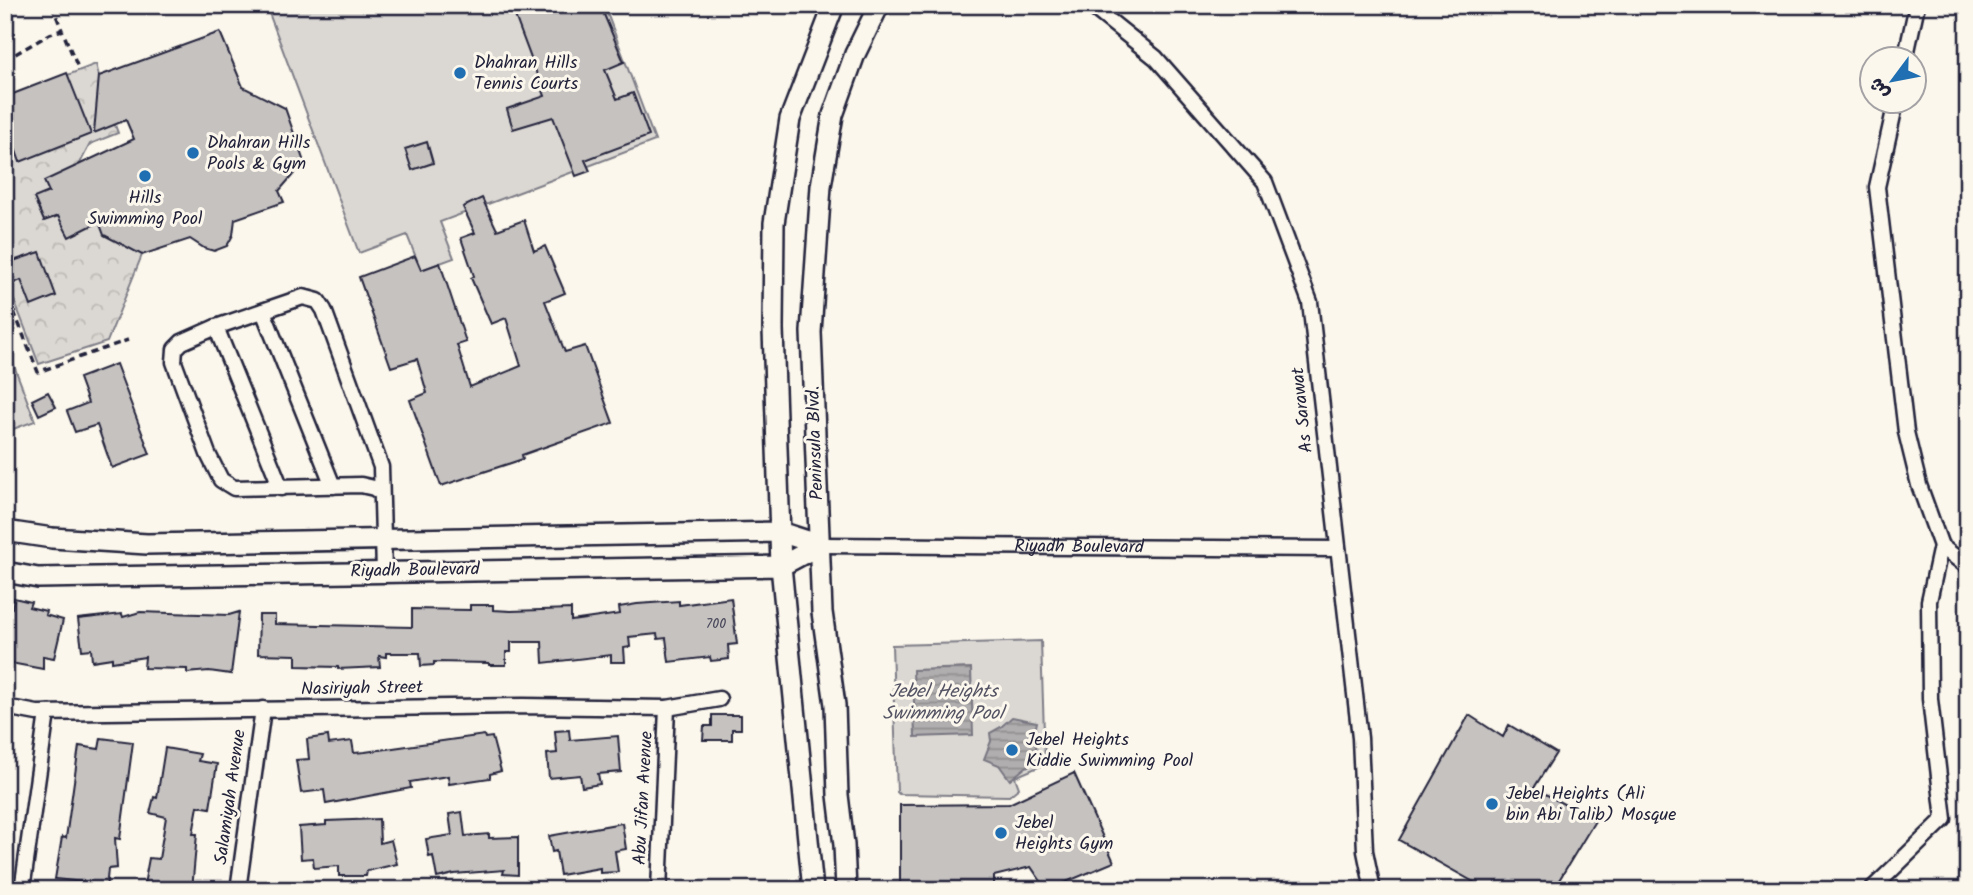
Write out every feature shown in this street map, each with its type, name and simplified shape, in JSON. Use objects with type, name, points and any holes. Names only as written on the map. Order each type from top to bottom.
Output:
[{"type":"main road","points":[[813,890],[781,566],[773,329],[774,223],[790,119],[834,5]]},
{"type":"main road","name":"Peninsula Blvd.","points":[[846,890],[838,795],[835,705],[822,612],[811,332],[821,186],[833,115],[855,54],[879,5]]},
{"type":"main road","name":"Riyadh Boulevard","points":[[5,531],[52,538],[148,544],[780,532],[820,545]]},
{"type":"main road","name":"Riyadh Boulevard","points":[[5,572],[38,578],[781,566],[820,545]]},
{"type":"street","name":"As Sarawat","points":[[1090,5],[1156,58],[1265,182],[1310,302],[1360,738],[1365,851],[1373,890]]},
{"type":"street","points":[[1909,46],[1917,5]]},
{"type":"street","points":[[1871,890],[1944,819],[1930,699],[1929,601],[1941,546],[1919,485],[1906,432],[1877,187],[1893,116]]},
{"type":"street","points":[[381,493],[361,485],[234,488],[221,480],[208,454],[174,362],[174,349],[182,342],[216,327],[263,310],[303,297],[318,301],[324,310],[381,467],[384,572]]},
{"type":"street","points":[[263,310],[333,486]]},
{"type":"street","points":[[216,327],[281,488]]},
{"type":"street","name":"Riyadh Boulevard","points":[[820,545],[1338,549]]},
{"type":"street","points":[[1941,546],[1968,567]]},
{"type":"street","name":"Nasiriyah Street","points":[[5,706],[47,713],[523,706],[667,708],[719,699]]},
{"type":"street","name":"Abu Jifan Avenue","points":[[659,890],[667,708]]},
{"type":"street","name":"Salamiyah Avenue","points":[[238,890],[263,709]]},
{"type":"street","points":[[22,890],[47,713]]},
{"type":"path","points":[[52,5],[79,71]]},
{"type":"path","points":[[5,60],[62,30]]},
{"type":"path","points":[[5,289],[38,372],[128,340]]},
{"type":"green space","name":"Dhahran Hills Tennis Courts","points":[[266,5],[604,5],[655,141],[440,222],[454,258],[421,270],[407,235],[359,253]]},
{"type":"green space","points":[[96,64],[99,83],[118,133],[90,144],[77,169],[142,255],[107,342],[39,364],[5,277],[5,99]]},
{"type":"green space","points":[[5,342],[35,421],[5,432]]},
{"type":"green space","name":"Jebel Heights Swimming Pool","points":[[1041,641],[1045,764],[1015,777],[1019,788],[1009,796],[899,794],[892,645]]},
{"type":"water","name":"Jebel Heights Swimming Pool","points":[[971,668],[973,735],[915,737],[913,670]]},
{"type":"water","name":"Jebel Heights Kiddie Swimming Pool","points":[[1012,717],[1037,722],[1034,736],[1039,761],[1026,767],[1010,780],[999,765],[984,759],[991,741],[990,733]]},
{"type":"building","points":[[511,5],[600,5],[624,62],[605,70],[617,99],[633,93],[649,136],[585,160],[590,171],[576,176],[553,117],[513,129],[507,109],[545,96]]},
{"type":"building","name":"Dhahran Hills Pools & Gym","points":[[220,32],[243,87],[285,108],[304,162],[279,191],[284,202],[235,219],[233,235],[227,246],[214,251],[190,239],[142,255],[104,235],[99,222],[69,237],[58,216],[44,221],[34,198],[49,192],[44,181],[134,139],[126,120],[94,133],[99,76]]},
{"type":"building","points":[[67,73],[91,134],[20,162],[15,148],[5,152],[5,97]]},
{"type":"building","points":[[427,142],[433,163],[412,170],[405,149]]},
{"type":"building","points":[[482,198],[497,230],[524,220],[534,251],[545,246],[565,293],[545,301],[565,352],[585,346],[613,423],[522,455],[523,459],[441,486],[410,400],[427,393],[417,359],[391,367],[359,277],[415,256],[421,270],[440,263],[466,342],[457,345],[470,387],[521,366],[506,318],[491,324],[471,278],[474,276],[461,238],[475,233],[463,207]]},
{"type":"building","points":[[40,252],[56,296],[31,306],[21,280],[14,283],[7,263]]},
{"type":"building","points":[[116,364],[150,454],[112,468],[97,425],[75,432],[67,411],[88,403],[79,378]]},
{"type":"building","points":[[48,392],[56,407],[39,415],[32,400]]},
{"type":"building","points":[[14,598],[31,602],[29,607],[46,611],[45,615],[63,620],[54,658],[43,656],[43,669],[5,662],[5,606],[12,608]]},
{"type":"building","points":[[731,598],[737,644],[728,645],[729,659],[711,661],[710,657],[669,662],[666,638],[658,639],[657,634],[629,637],[630,647],[624,648],[625,662],[611,662],[611,655],[543,663],[542,642],[511,642],[511,652],[506,652],[506,665],[434,662],[434,665],[421,666],[420,653],[386,653],[386,657],[379,656],[380,667],[338,669],[296,666],[296,655],[258,654],[259,615],[275,615],[275,624],[412,627],[412,609],[470,610],[470,605],[493,605],[493,610],[511,611],[571,609],[571,621],[620,614],[619,607],[637,604],[679,601],[679,605]]},
{"type":"building","points":[[140,612],[229,615],[239,612],[231,674],[144,668],[145,657],[112,662],[112,658],[92,661],[91,649],[82,650],[78,619],[122,614],[123,617]]},
{"type":"building","points":[[712,715],[741,715],[741,729],[732,729],[732,740],[703,740],[704,726],[712,726]]},
{"type":"building","name":"Jebel Heights (Ali bin Abi Talib) Mosque","points":[[1469,715],[1503,737],[1509,725],[1556,753],[1534,788],[1595,821],[1553,890],[1488,890],[1399,840]]},
{"type":"building","points":[[569,730],[570,740],[618,736],[621,772],[598,774],[600,784],[582,787],[580,775],[549,778],[547,754],[557,753],[555,731]]},
{"type":"building","points":[[484,735],[485,738],[492,737],[501,771],[490,774],[490,778],[449,784],[448,776],[410,782],[411,788],[326,804],[324,790],[301,793],[296,760],[309,759],[307,739],[328,736],[329,744],[352,741],[354,753]]},
{"type":"building","points":[[101,738],[133,742],[120,839],[115,838],[117,868],[108,869],[106,890],[82,890],[83,882],[55,879],[62,837],[66,838],[79,746],[99,749]]},
{"type":"building","points":[[165,748],[200,754],[198,761],[217,764],[210,808],[198,806],[193,834],[197,834],[192,890],[143,890],[149,858],[159,859],[166,817],[150,813],[154,797],[157,798]]},
{"type":"building","name":"Jebel Heights Gym","points":[[1074,773],[1114,862],[1047,890],[1031,867],[994,876],[994,890],[900,890],[900,805],[1009,804]]},
{"type":"building","points":[[462,812],[465,836],[489,834],[489,838],[518,837],[518,875],[503,874],[504,870],[437,878],[433,856],[429,857],[426,839],[452,835],[449,814]]},
{"type":"building","points":[[379,819],[380,843],[391,840],[397,864],[367,871],[366,876],[339,876],[339,866],[314,868],[313,858],[301,859],[299,827],[326,825],[326,821]]},
{"type":"building","points":[[622,823],[626,849],[615,851],[618,872],[600,873],[600,868],[560,875],[556,851],[552,852],[549,836]]},
{"type":"place","name":"Dhahran Hills Tennis Courts","points":[[460,73]]},
{"type":"place","name":"Dhahran Hills Pools & Gym","points":[[193,153]]},
{"type":"place","name":"Hills Swimming Pool","points":[[145,176]]},
{"type":"place","name":"Jebel Heights Kiddie Swimming Pool","points":[[1012,750]]},
{"type":"place","name":"Jebel Heights (Ali bin Abi Talib) Mosque","points":[[1492,804]]},
{"type":"place","name":"Jebel Heights Gym","points":[[1001,833]]}]
